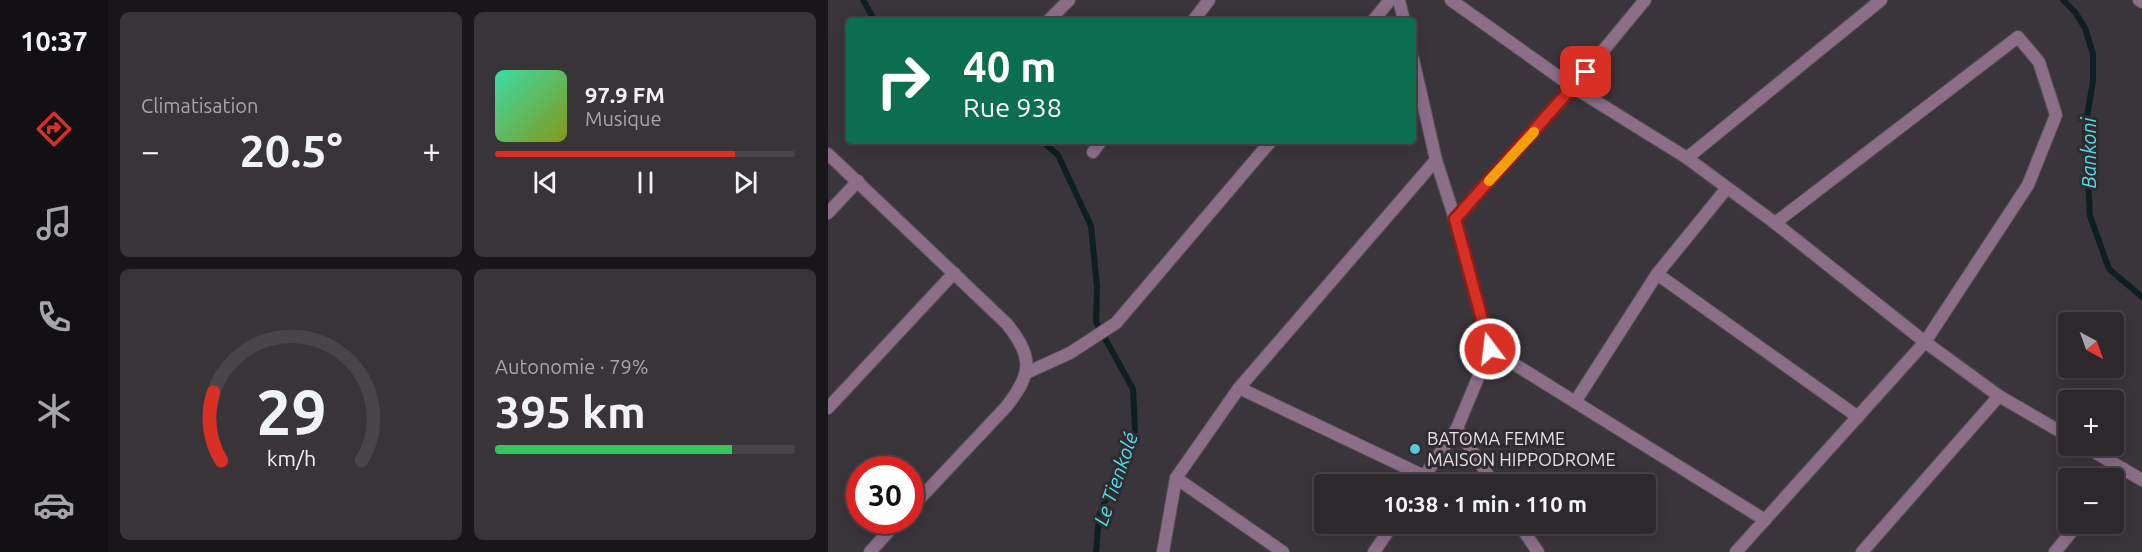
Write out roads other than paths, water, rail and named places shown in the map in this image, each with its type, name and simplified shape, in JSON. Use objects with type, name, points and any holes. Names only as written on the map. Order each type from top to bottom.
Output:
[{"type":"street","points":[[1051,18],[1069,0]]},
{"type":"street","points":[[1195,18],[1209,0]]},
{"type":"street","points":[[1375,18],[1390,0]]},
{"type":"street","points":[[1400,0],[1403,18]]},
{"type":"street","points":[[1451,0],[1573,87],[1687,158],[1775,223],[1925,342],[1999,396],[2058,430]]},
{"type":"street","points":[[1455,219],[1573,87],[1645,0]]},
{"type":"street","points":[[1687,158],[1881,0]]},
{"type":"street","points":[[1736,552],[1925,342],[2028,185],[2056,115],[2039,62],[2018,37],[1775,223]]},
{"type":"street","points":[[1416,72],[1436,160],[1455,219],[1490,349],[1457,428],[1425,474]]},
{"type":"street","points":[[1093,152],[1099,144]]},
{"type":"street","points":[[1026,373],[1070,353],[1116,323],[1268,144]]},
{"type":"street","points":[[828,154],[1007,324],[1021,342],[1026,357],[1026,373],[1020,390],[924,493]]},
{"type":"street","points":[[1162,552],[1176,478],[1239,388],[1436,160]]},
{"type":"street","points":[[828,213],[858,181]]},
{"type":"street","points":[[1575,402],[1657,274],[1727,188]]},
{"type":"street","points":[[828,408],[954,273]]},
{"type":"street","points":[[1657,274],[1858,417]]},
{"type":"street","points":[[1490,349],[1765,520]]},
{"type":"street","points":[[1239,388],[1409,474]]},
{"type":"street","points":[[1862,552],[1999,396]]},
{"type":"street","points":[[1457,428],[1487,474]]},
{"type":"street","points":[[2101,456],[2122,468]]},
{"type":"street","points":[[2124,469],[2142,480]]},
{"type":"street","points":[[1176,478],[1283,552]]},
{"type":"street","points":[[870,552],[886,534]]},
{"type":"street","points":[[1374,552],[1386,534]]},
{"type":"street","points":[[1526,534],[1538,552]]},
{"type":"street","points":[[2055,552],[2070,534]]},
{"type":"waterway","name":"Le Tienkolé","points":[[863,0],[873,18]]},
{"type":"waterway","name":"Bankoni","points":[[2063,0],[2075,12],[2085,28],[2093,54],[2093,81],[2085,129],[2090,216],[2109,269],[2142,297]]},
{"type":"waterway","name":"Le Tienkolé","points":[[1045,144],[1058,155],[1091,226],[1097,287],[1096,322],[1133,389],[1135,430],[1099,516],[1096,552]]},
{"type":"place","name":"BATOMA FEMME MAISON HIPPODROME","points":[[1415,449]]}]
